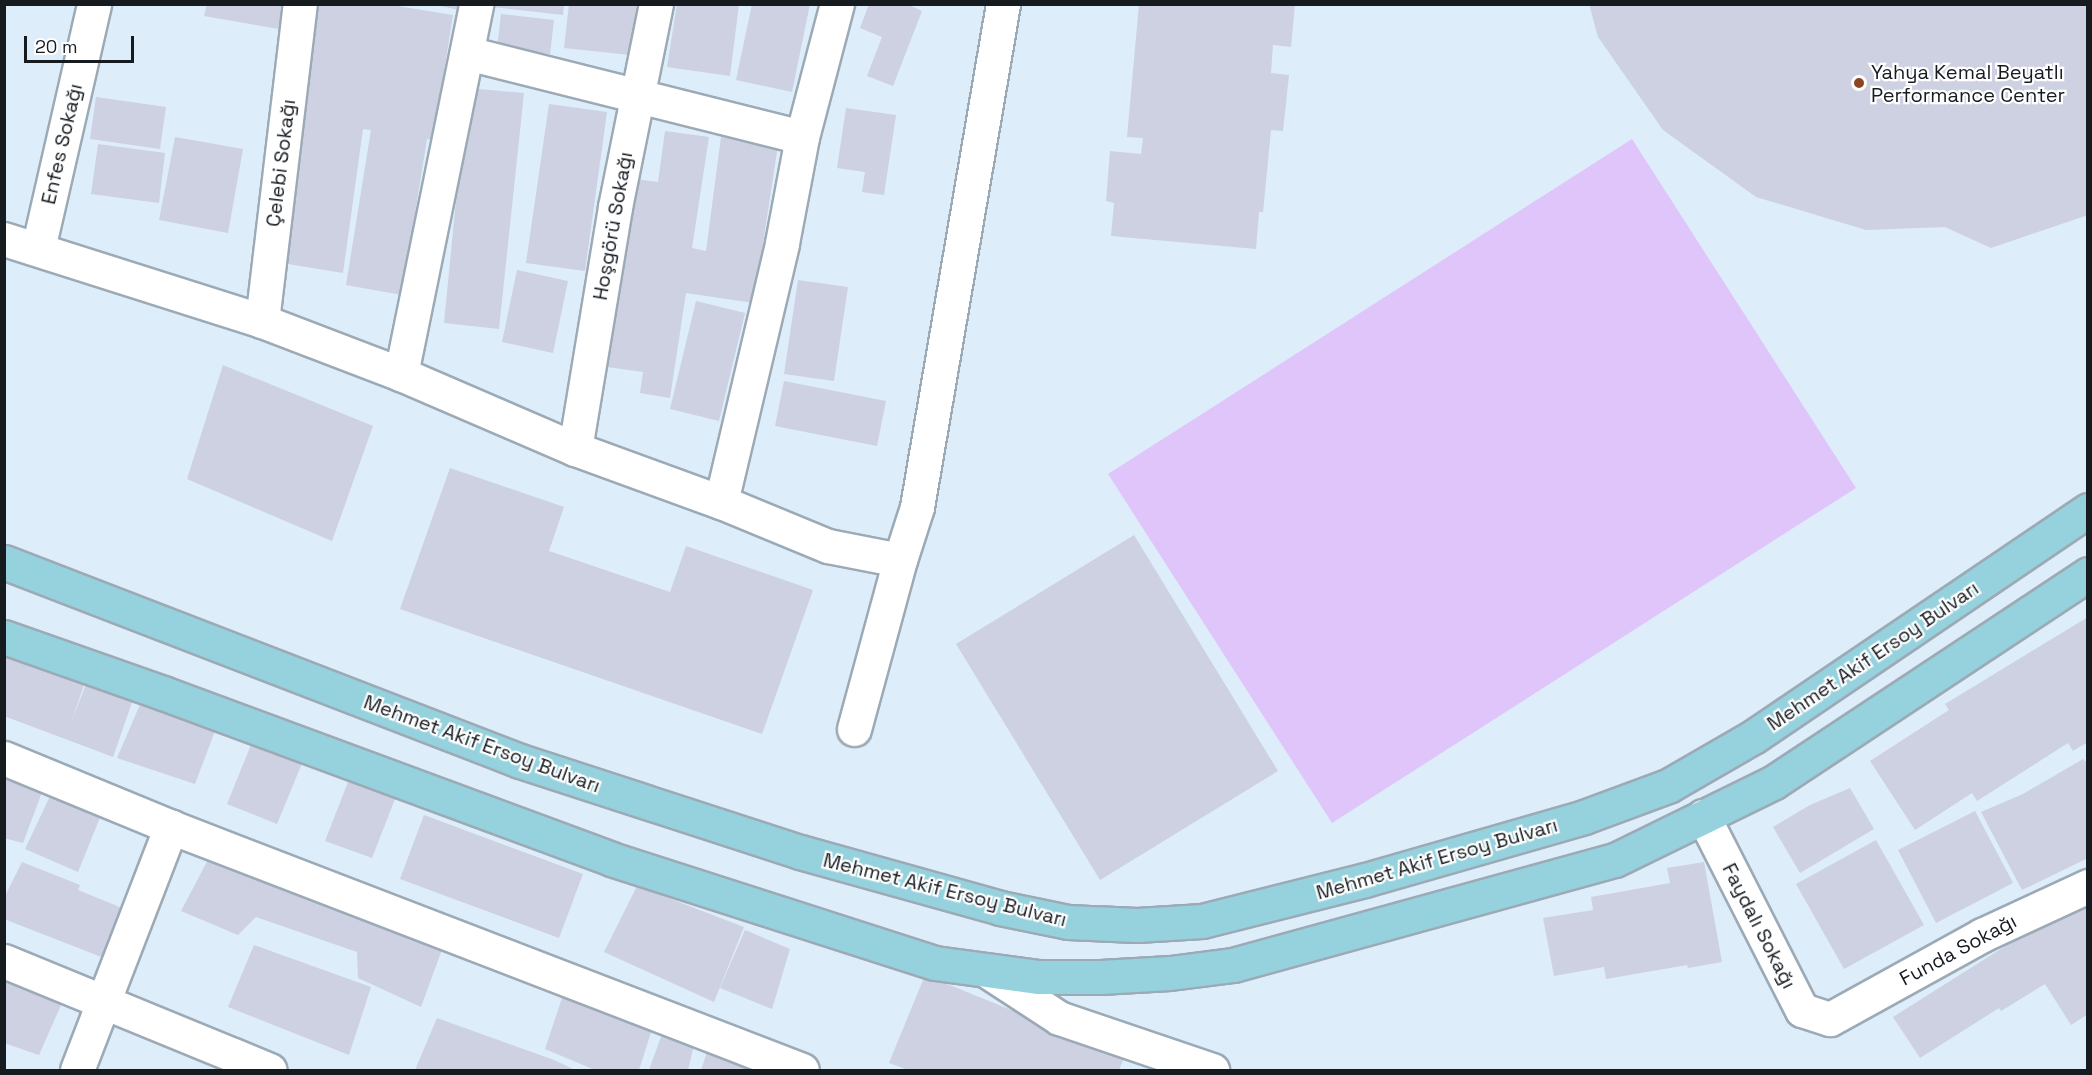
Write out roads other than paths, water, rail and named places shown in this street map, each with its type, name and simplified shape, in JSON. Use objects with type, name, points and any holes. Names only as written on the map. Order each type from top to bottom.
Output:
[{"type":"main road","name":"Mehmet Akif Ersoy Bulvarı","points":[[4,562],[520,761],[800,852],[1011,910],[1068,922],[1137,925],[1202,921],[1365,880],[1584,817],[1668,786],[1753,736],[2088,510]]},
{"type":"main road","points":[[4,637],[163,693],[611,859],[935,963],[1039,977],[1100,977],[1170,973],[1233,964],[1615,860],[1774,782],[2088,574]]},
{"type":"street","name":"Enfes Sokağı","points":[[38,249],[94,4]]},
{"type":"street","name":"Çelebi Sokağı","points":[[262,321],[300,4]]},
{"type":"street","points":[[401,374],[476,4]]},
{"type":"street","name":"Hoşgörü Sokağı","points":[[575,449],[615,207],[656,4]]},
{"type":"street","points":[[721,502],[782,243],[802,137],[837,4]]},
{"type":"street","points":[[854,729],[900,560],[917,507],[1003,4]]},
{"type":"street","points":[[467,53],[802,137]]},
{"type":"street","points":[[4,239],[262,321],[401,374],[575,449],[721,502],[828,546],[900,560]]},
{"type":"street","points":[[4,758],[171,827],[802,1071]]},
{"type":"street","name":"Faydalı Sokağı","points":[[1703,816],[1802,1010],[1830,1019]]},
{"type":"street","points":[[76,1071],[171,827]]},
{"type":"street","name":"Funda Sokağı","points":[[1830,1019],[1982,935],[2088,886]]},
{"type":"street","points":[[4,961],[270,1071]]},
{"type":"street","points":[[987,971],[1059,1018],[1212,1071]]},
{"type":"place","name":"Yahya Kemal Beyatlı Performance Center","points":[[1859,83]]}]
